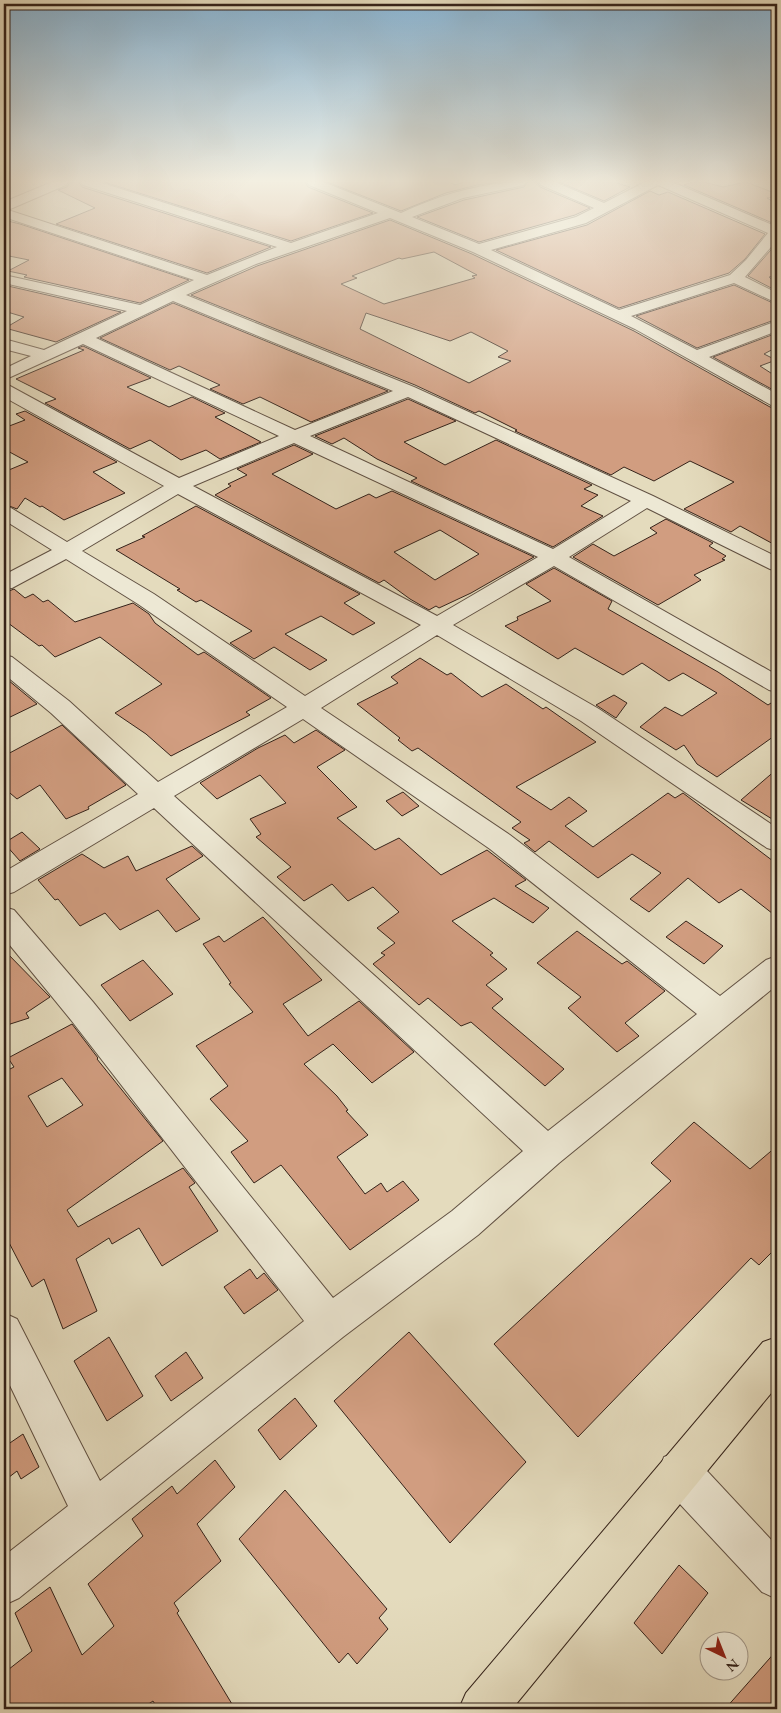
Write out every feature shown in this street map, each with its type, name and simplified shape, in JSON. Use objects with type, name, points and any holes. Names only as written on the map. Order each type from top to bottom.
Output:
[{"type":"main road","points":[[482,1709],[777,1356]]},
{"type":"street","points":[[153,262],[208,280]]},
{"type":"street","points":[[4,375],[173,295],[253,262]]},
{"type":"street","points":[[505,262],[617,315],[697,356],[777,401]]},
{"type":"street","points":[[617,315],[735,278],[752,262]]},
{"type":"street","points":[[735,278],[777,299]]},
{"type":"street","points":[[4,279],[143,310]]},
{"type":"street","points":[[173,295],[408,391],[646,500],[777,565]]},
{"type":"street","points":[[697,356],[777,326]]},
{"type":"street","points":[[84,338],[554,557],[777,685]]},
{"type":"street","points":[[4,344],[46,355]]},
{"type":"street","points":[[4,390],[437,625],[590,715],[777,841]]},
{"type":"street","points":[[4,582],[68,550],[178,486],[294,436],[408,391]]},
{"type":"street","points":[[4,885],[305,707],[437,625],[554,557],[646,500]]},
{"type":"street","points":[[4,512],[146,599],[500,842],[720,1014]]},
{"type":"street","points":[[4,662],[60,707],[547,1152]]},
{"type":"street","points":[[4,918],[82,1011],[330,1324]]},
{"type":"street","points":[[4,1583],[330,1324],[465,1223],[547,1152],[777,968]]},
{"type":"street","points":[[4,1332],[94,1512]]},
{"type":"street","points":[[679,1472],[777,1577]]},
{"type":"building","points":[[25,262],[134,262],[189,280],[140,303],[24,277],[27,275],[8,271]]},
{"type":"building","points":[[173,262],[234,262],[207,273]]},
{"type":"building","points":[[269,262],[389,262],[352,276],[357,278],[341,284],[384,304],[475,278],[472,276],[477,275],[453,262],[489,262],[634,331],[770,407],[777,408],[777,546],[740,526],[731,532],[684,509],[734,482],[690,461],[654,481],[624,467],[611,475],[515,431],[517,430],[479,411],[475,413],[415,385],[191,295]],"holes":[[[366,313],[450,341],[471,332],[508,351],[498,357],[511,361],[469,383],[360,329]]]},
{"type":"building","points":[[521,262],[742,262],[729,273],[619,308]]},
{"type":"building","points":[[760,262],[777,262],[777,276],[769,277],[777,284],[777,291],[748,276]]},
{"type":"building","points":[[734,285],[777,305],[777,319],[697,348],[636,316]]},
{"type":"building","points":[[8,286],[121,312],[56,342],[5,328],[24,317],[4,311],[4,288]]},
{"type":"building","points":[[173,303],[388,391],[311,422],[260,397],[243,404],[210,389],[220,385],[179,366],[170,370],[100,338]]},
{"type":"building","points":[[777,333],[777,347],[764,354],[776,360],[760,366],[777,377],[777,392],[713,357]]},
{"type":"building","points":[[83,346],[151,378],[127,387],[169,407],[192,397],[225,413],[215,417],[261,442],[220,459],[206,450],[181,460],[150,440],[130,449],[45,403],[56,399],[16,379],[84,350],[78,348]]},
{"type":"building","points":[[408,399],[456,421],[404,442],[445,465],[496,440],[592,485],[584,489],[598,495],[581,506],[603,516],[553,547],[411,481],[417,478],[377,459],[344,438],[332,444],[315,436]]},
{"type":"building","points":[[25,411],[117,462],[93,472],[125,493],[64,520],[25,498],[17,509],[4,504],[4,472],[28,462],[4,449],[4,428],[25,420],[16,414]]},
{"type":"building","points":[[294,445],[313,454],[272,474],[336,509],[369,494],[376,498],[392,491],[534,557],[471,593],[439,608],[436,606],[429,610],[384,580],[379,583],[215,495],[231,486],[228,484],[247,475],[237,469]],"holes":[[[440,530],[479,554],[435,580],[394,552]]]},
{"type":"building","points":[[196,506],[360,594],[344,603],[375,623],[353,635],[321,616],[285,634],[327,660],[310,670],[274,647],[254,659],[230,643],[252,631],[201,600],[196,602],[177,590],[180,589],[116,550],[145,537],[142,536]]},
{"type":"building","points":[[666,519],[713,543],[709,546],[726,556],[722,559],[725,560],[694,575],[701,580],[658,605],[573,557],[593,544],[614,556],[657,533],[650,528]]},
{"type":"building","points":[[554,568],[612,601],[608,609],[718,672],[768,705],[777,699],[777,734],[717,777],[697,764],[684,745],[676,750],[640,727],[665,707],[682,716],[717,693],[683,673],[669,681],[642,663],[623,675],[575,648],[558,659],[505,626],[518,620],[517,617],[551,601],[526,584]]},
{"type":"building","points":[[14,589],[25,598],[33,594],[43,602],[48,600],[75,622],[133,603],[149,614],[155,623],[198,655],[204,652],[271,698],[246,712],[250,715],[171,756],[146,734],[115,713],[162,684],[100,637],[55,657],[42,645],[39,646],[4,620],[4,593]]},
{"type":"building","points":[[420,658],[447,675],[451,673],[482,697],[506,684],[543,709],[546,707],[596,742],[516,787],[551,810],[569,797],[587,811],[565,826],[593,847],[668,793],[675,798],[683,793],[777,864],[777,917],[741,889],[719,903],[688,878],[649,912],[630,899],[661,873],[632,854],[598,878],[549,841],[535,852],[524,843],[530,840],[512,828],[521,822],[418,748],[412,751],[398,740],[400,738],[357,704],[398,683],[391,677]]},
{"type":"building","points":[[8,680],[37,704],[4,720],[4,682]]},
{"type":"building","points":[[614,695],[627,703],[616,718],[596,705]]},
{"type":"building","points":[[62,725],[126,785],[88,807],[89,809],[66,819],[40,785],[17,799],[4,788],[4,756]]},
{"type":"building","points":[[316,730],[345,750],[317,767],[357,807],[337,818],[375,850],[399,838],[441,875],[487,850],[526,880],[515,886],[549,908],[533,923],[494,898],[452,921],[493,953],[490,955],[507,969],[486,985],[503,999],[492,1008],[564,1069],[545,1086],[471,1022],[461,1026],[428,998],[419,1005],[373,964],[385,955],[381,953],[395,943],[377,928],[399,912],[373,887],[348,901],[332,884],[304,901],[277,877],[291,867],[256,837],[261,834],[250,819],[286,803],[260,775],[217,799],[200,783],[258,748],[285,735],[294,743]]},
{"type":"building","points":[[777,769],[777,822],[741,800]]},
{"type":"building","points":[[403,792],[419,806],[402,816],[386,801]]},
{"type":"building","points":[[22,832],[40,849],[20,861],[4,843]]},
{"type":"building","points":[[192,846],[203,856],[166,879],[200,919],[176,932],[158,910],[120,930],[105,913],[80,926],[58,899],[55,900],[38,880],[82,854],[104,868],[128,856],[136,871]]},
{"type":"building","points":[[263,917],[322,980],[283,1004],[308,1036],[359,1001],[414,1052],[372,1083],[333,1044],[304,1064],[337,1096],[348,1110],[346,1111],[368,1135],[337,1157],[365,1194],[381,1183],[387,1192],[403,1181],[419,1200],[350,1250],[281,1165],[254,1183],[231,1152],[248,1141],[210,1099],[228,1086],[196,1046],[253,1012],[229,984],[231,983],[203,944],[219,936],[224,942]]},
{"type":"building","points":[[686,921],[723,946],[704,964],[666,937]]},
{"type":"building","points":[[577,931],[622,964],[627,961],[665,991],[625,1023],[639,1036],[617,1052],[568,1008],[581,997],[537,963]]},
{"type":"building","points":[[4,950],[50,997],[26,1013],[29,1018],[4,1026]]},
{"type":"building","points":[[143,960],[173,994],[130,1021],[101,985]]},
{"type":"building","points":[[72,1024],[97,1059],[163,1141],[67,1210],[78,1227],[183,1168],[195,1183],[189,1187],[218,1231],[162,1266],[139,1228],[112,1244],[109,1238],[76,1259],[97,1311],[63,1329],[44,1279],[32,1287],[4,1233],[4,1072],[14,1067],[8,1058]],"holes":[[[62,1078],[83,1105],[47,1127],[28,1096]]]},
{"type":"building","points":[[694,1122],[750,1169],[777,1146],[777,1247],[759,1265],[751,1258],[578,1437],[494,1344],[671,1181],[651,1163]]},
{"type":"building","points":[[250,1269],[257,1279],[264,1273],[278,1290],[244,1314],[224,1287]]},
{"type":"building","points":[[409,1332],[526,1462],[450,1543],[334,1401]]},
{"type":"building","points":[[109,1337],[143,1396],[107,1421],[74,1361]]},
{"type":"building","points":[[186,1352],[203,1378],[171,1401],[155,1376]]},
{"type":"building","points":[[295,1398],[317,1426],[280,1460],[258,1430]]},
{"type":"building","points":[[23,1434],[39,1467],[21,1479],[17,1471],[4,1481],[4,1447]]},
{"type":"building","points":[[215,1460],[235,1487],[197,1524],[221,1561],[174,1603],[179,1611],[177,1613],[235,1709],[158,1709],[153,1701],[141,1709],[4,1709],[4,1673],[32,1651],[15,1613],[50,1587],[82,1655],[114,1626],[88,1584],[143,1536],[132,1519],[172,1486],[177,1494]]},
{"type":"building","points":[[285,1490],[387,1609],[379,1618],[388,1629],[357,1664],[348,1653],[339,1663],[239,1539]]},
{"type":"building","points":[[679,1565],[708,1593],[662,1654],[634,1623]]},
{"type":"building","points":[[777,1650],[777,1709],[725,1709]]}]
